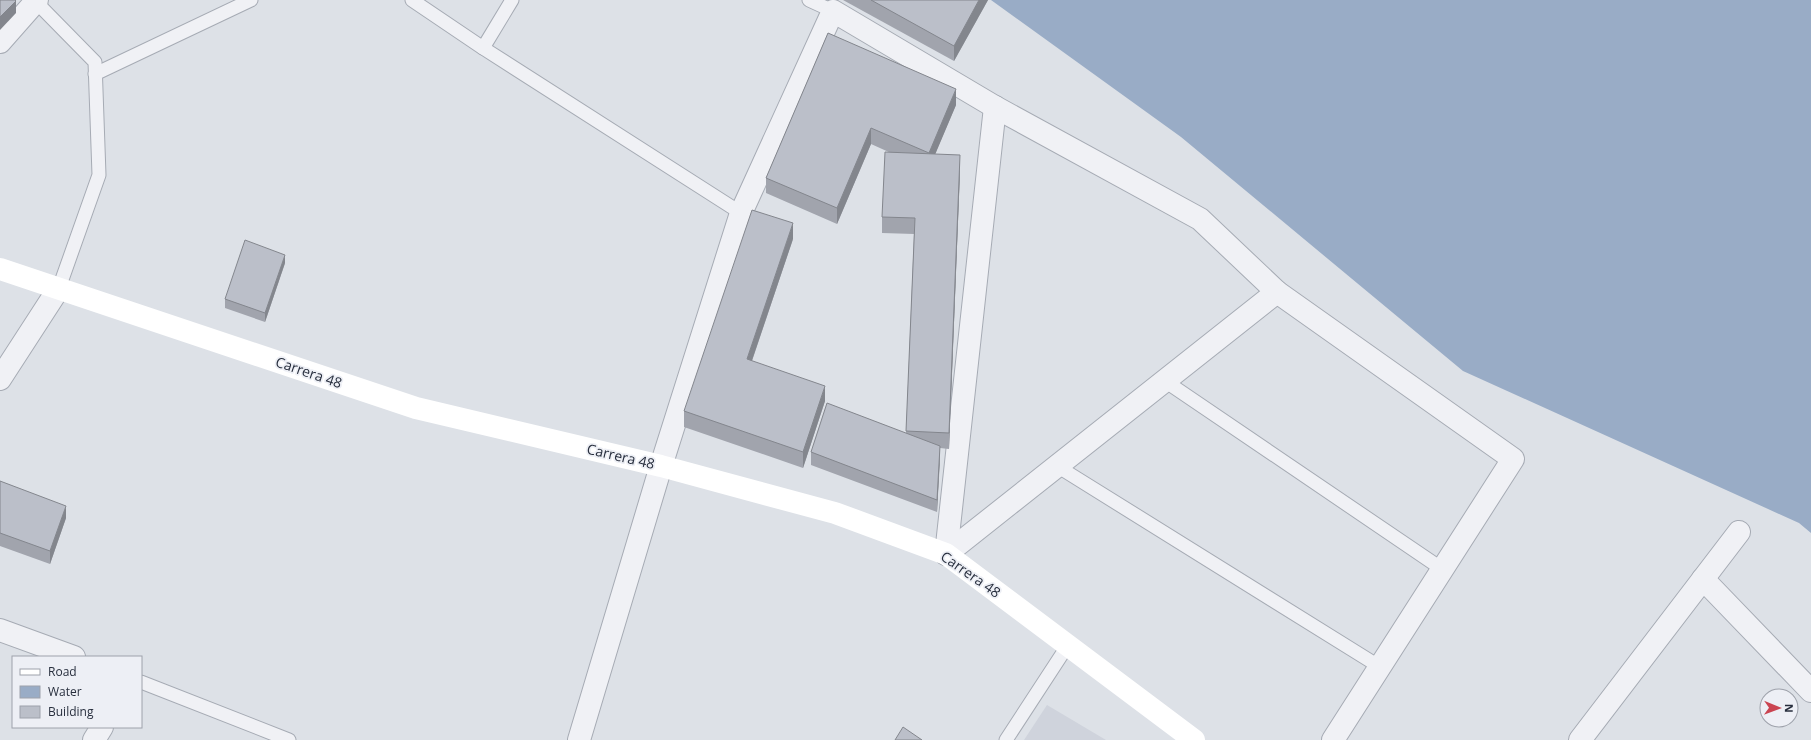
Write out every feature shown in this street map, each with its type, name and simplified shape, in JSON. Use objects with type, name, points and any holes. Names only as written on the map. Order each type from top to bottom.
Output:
[{"type":"street","points":[[0,42],[36,1]]},
{"type":"street","points":[[579,740],[661,466],[741,213],[833,11],[995,107],[1200,220],[1277,292],[1513,459],[1333,740]]},
{"type":"street","points":[[946,554],[995,107]]},
{"type":"street","name":"Carrera 48","points":[[0,269],[416,408],[661,466],[835,513],[946,554],[1194,740]]},
{"type":"street","points":[[0,379],[59,288]]},
{"type":"street","points":[[946,554],[1277,292]]},
{"type":"street","points":[[1580,740],[1739,532]]},
{"type":"street","points":[[1703,579],[1811,691]]},
{"type":"street","points":[[0,630],[71,656]]},
{"type":"street","points":[[94,740],[101,728]]},
{"type":"lane","points":[[95,74],[252,0]]},
{"type":"lane","points":[[412,0],[741,213]]},
{"type":"lane","points":[[484,48],[512,0]]},
{"type":"lane","points":[[809,0],[833,11]]},
{"type":"lane","points":[[36,1],[95,62],[99,175],[59,288]]},
{"type":"lane","points":[[1165,381],[1442,569]]},
{"type":"lane","points":[[1057,466],[1380,667]]},
{"type":"lane","points":[[1006,740],[1068,645]]},
{"type":"lane","points":[[142,682],[289,740]]},
{"type":"shaded area","points":[[1047,705],[1106,740],[1024,740]]},
{"type":"water","points":[[991,0],[1811,0],[1811,533],[1799,523],[1463,371],[1181,137]]},
{"type":"building","points":[[0,0],[16,1],[0,17]]},
{"type":"building","points":[[871,0],[979,0],[954,46]]},
{"type":"building","points":[[828,33],[956,89],[929,153],[871,128],[837,208],[766,178]]},
{"type":"building","points":[[885,152],[960,155],[949,433],[906,431],[915,218],[882,217]]},
{"type":"building","points":[[752,210],[793,223],[747,359],[825,386],[803,452],[684,411]]},
{"type":"building","points":[[245,240],[285,255],[265,313],[225,299]]},
{"type":"building","points":[[827,403],[940,446],[937,500],[811,452]]},
{"type":"building","points":[[0,481],[66,506],[50,551],[0,533]]},
{"type":"building","points":[[903,727],[922,740],[895,740]]}]
